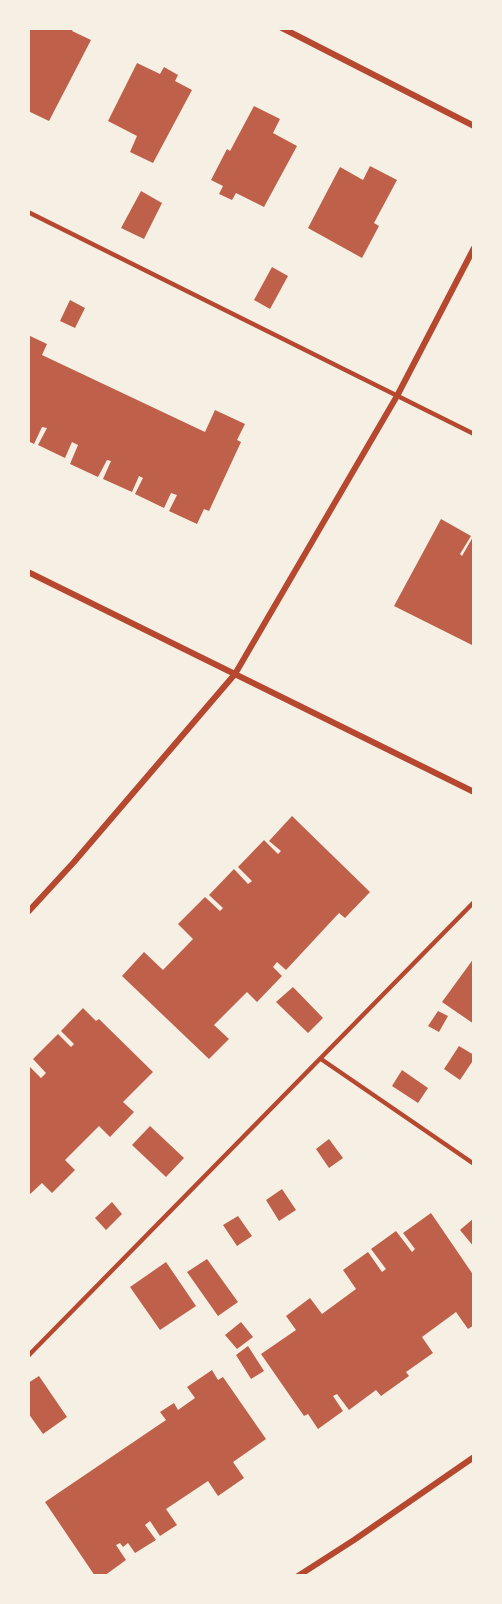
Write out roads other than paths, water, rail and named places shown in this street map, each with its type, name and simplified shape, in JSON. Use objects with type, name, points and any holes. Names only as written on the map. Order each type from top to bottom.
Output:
[{"type":"street","points":[[282,28],[474,126]]},
{"type":"street","points":[[28,912],[235,675],[397,396],[474,248]]},
{"type":"street","points":[[28,572],[474,792]]},
{"type":"street","points":[[298,1575],[354,1540],[474,1456]]},
{"type":"lane","points":[[28,212],[474,434]]},
{"type":"lane","points":[[28,1356],[474,902]]},
{"type":"lane","points":[[321,1059],[474,1164]]}]
